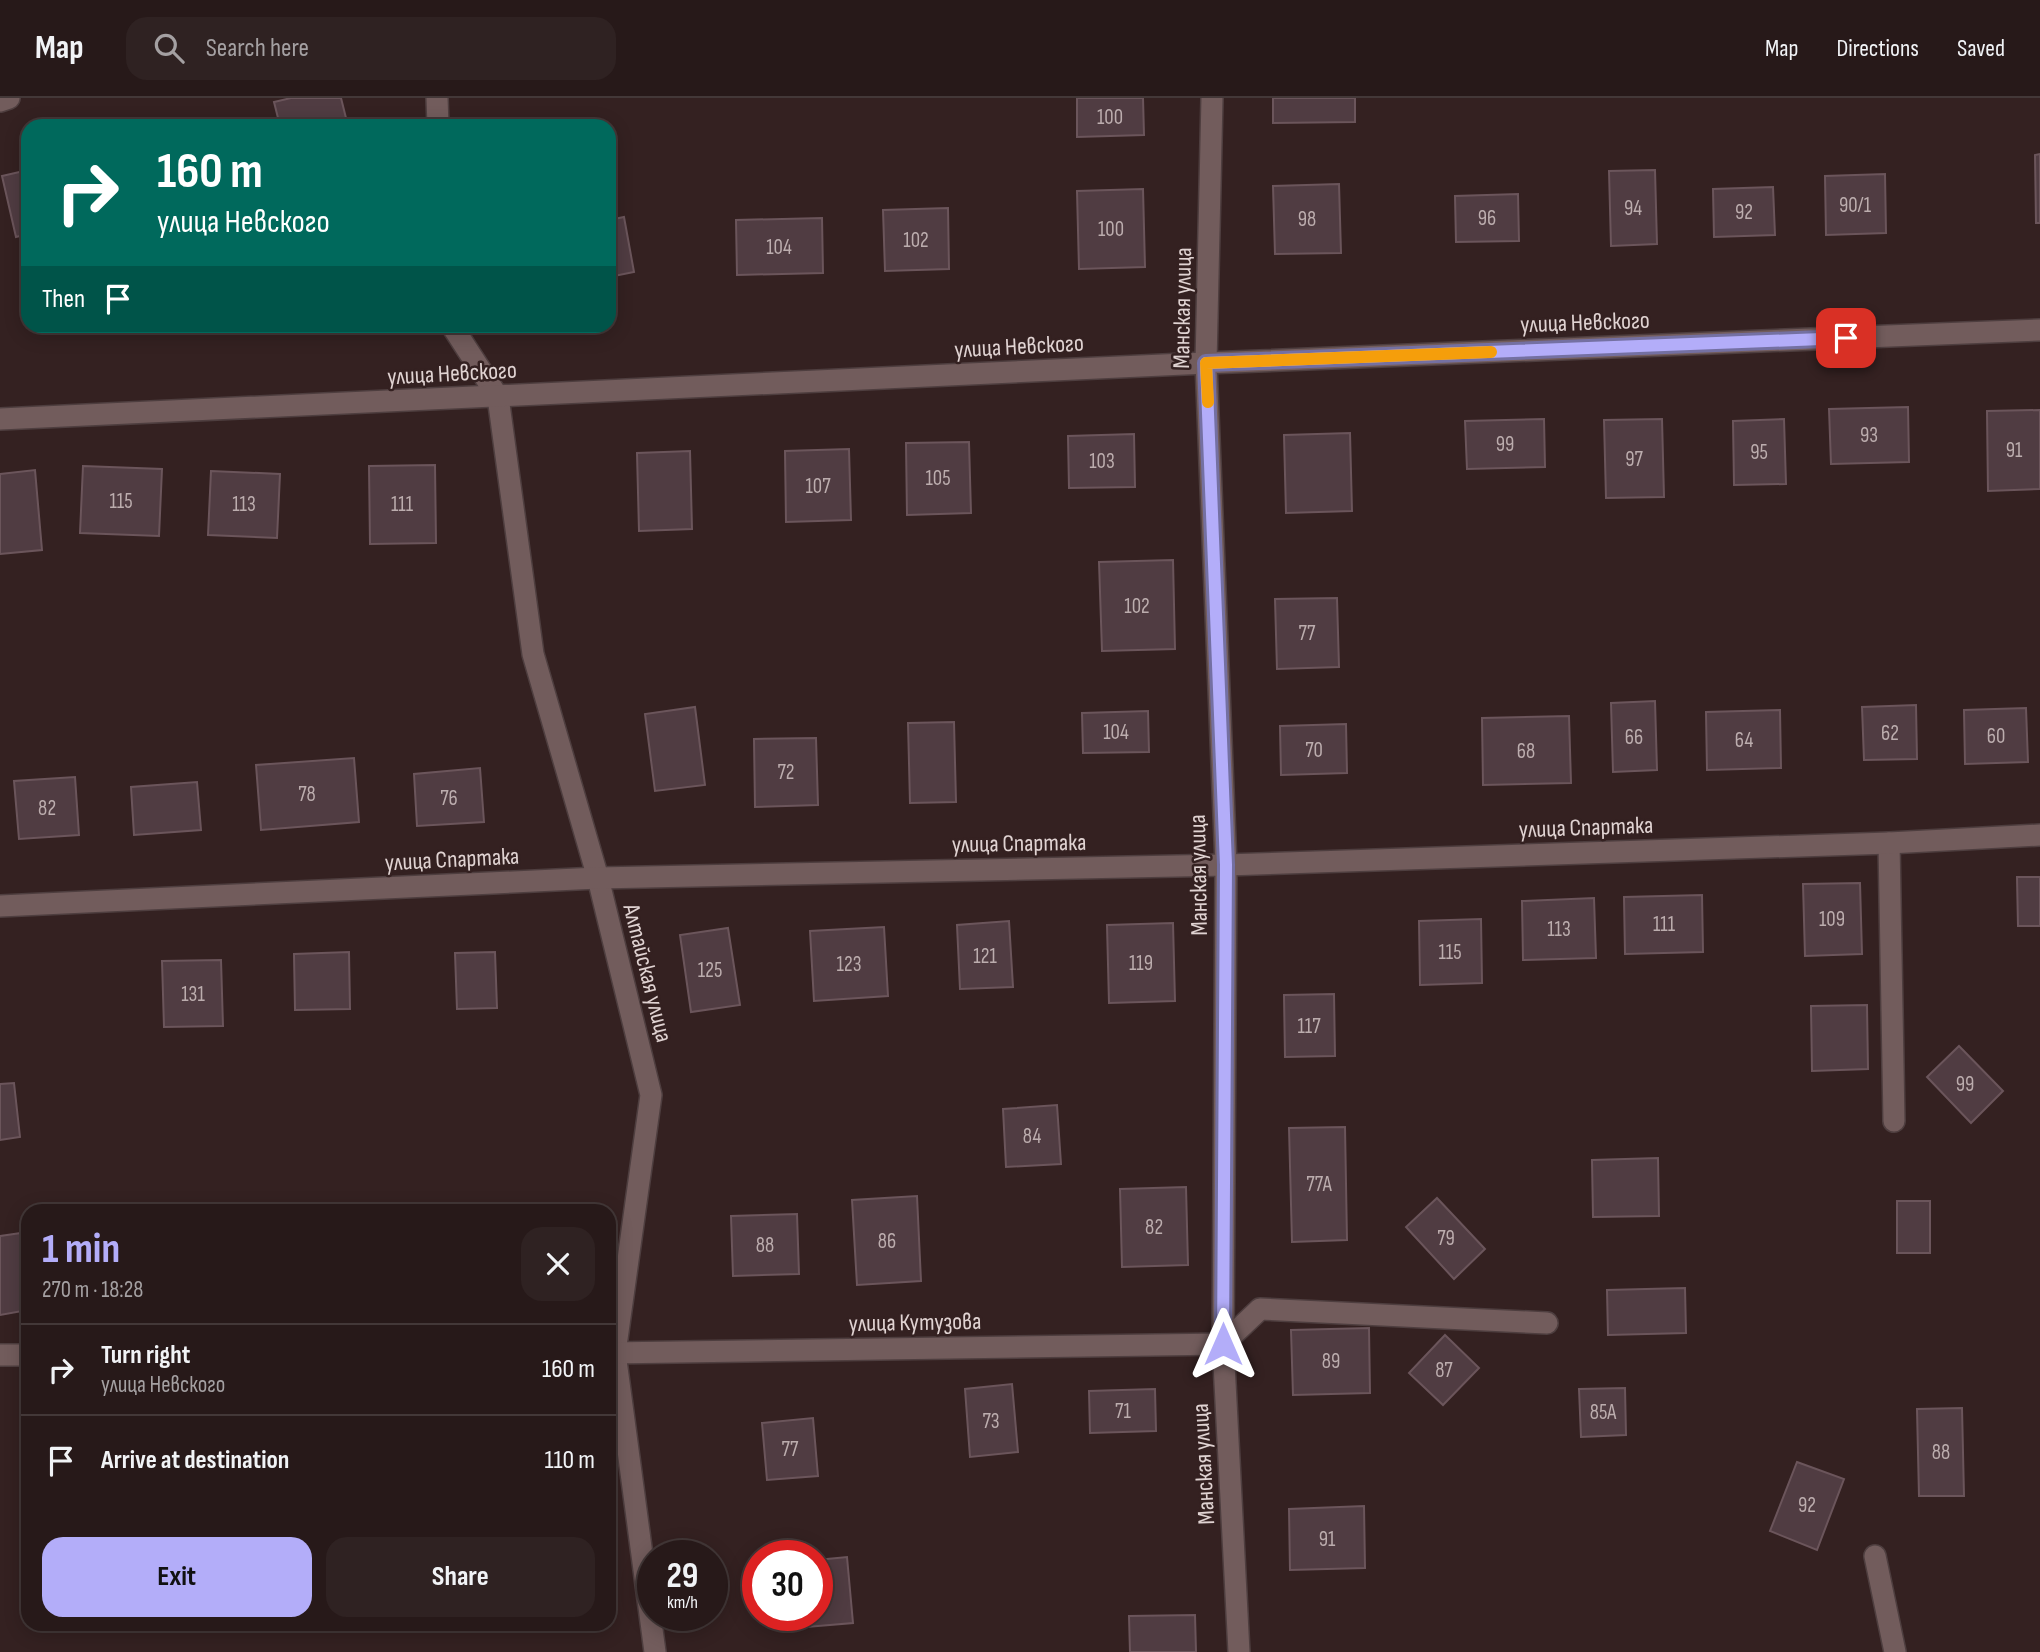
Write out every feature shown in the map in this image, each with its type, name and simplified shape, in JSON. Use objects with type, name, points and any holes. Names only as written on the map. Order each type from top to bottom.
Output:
[{"type":"street","points":[[0,101],[9,98]]},
{"type":"street","points":[[437,98],[438,119]]},
{"type":"street","name":"Манская улица","points":[[1212,98],[1206,363],[1226,865],[1223,1344],[1239,1652]]},
{"type":"street","name":"улица Невского","points":[[0,419],[1206,363],[2040,330]]},
{"type":"street","name":"Алтайская улица","points":[[457,333],[498,397],[533,653],[598,878],[651,1095],[616,1327]]},
{"type":"street","name":"улица Спартака","points":[[0,906],[598,878],[1226,865],[1889,843],[2040,835]]},
{"type":"street","points":[[1889,843],[1894,1121]]},
{"type":"street","points":[[1223,1344],[1260,1309],[1547,1323]]},
{"type":"street","name":"улица Кутузова","points":[[616,1353],[1223,1344]]},
{"type":"street","points":[[0,1355],[21,1355]]},
{"type":"street","name":"Алтайская улица","points":[[616,1381],[655,1652]]},
{"type":"street","points":[[1874,1556],[1895,1652]]},
{"type":"building","points":[[291,98],[341,98],[346,119],[278,119],[274,102]]},
{"type":"building","points":[[1077,98],[1143,98],[1144,135],[1077,137]]},
{"type":"building","points":[[1273,98],[1355,98],[1355,122],[1273,123]]},
{"type":"building","points":[[2040,154],[2040,223],[2036,223],[2035,155]]},
{"type":"building","points":[[1655,170],[1657,244],[1611,246],[1609,171]]},
{"type":"building","points":[[21,172],[21,236],[16,237],[2,176]]},
{"type":"building","points":[[1885,174],[1886,233],[1826,235],[1825,176]]},
{"type":"building","points":[[1339,184],[1341,253],[1275,254],[1273,186]]},
{"type":"building","points":[[1773,187],[1775,235],[1714,237],[1713,189]]},
{"type":"building","points":[[1143,189],[1145,267],[1079,269],[1077,191]]},
{"type":"building","points":[[1518,194],[1519,241],[1456,242],[1455,196]]},
{"type":"building","points":[[948,208],[949,269],[885,271],[883,210]]},
{"type":"building","points":[[624,217],[634,272],[616,276],[616,219]]},
{"type":"building","points":[[822,218],[823,273],[737,275],[736,220]]},
{"type":"building","points":[[1908,407],[1909,462],[1831,464],[1829,409]]},
{"type":"building","points":[[2040,410],[2040,489],[1988,491],[1987,411]]},
{"type":"building","points":[[1544,419],[1545,467],[1467,469],[1465,421]]},
{"type":"building","points":[[1662,419],[1664,497],[1606,498],[1604,420]]},
{"type":"building","points":[[1784,419],[1786,484],[1734,485],[1733,421]]},
{"type":"building","points":[[1350,433],[1352,511],[1286,513],[1284,435]]},
{"type":"building","points":[[1134,434],[1135,487],[1069,488],[1068,436]]},
{"type":"building","points":[[969,442],[971,513],[907,515],[906,443]]},
{"type":"building","points":[[849,449],[851,520],[786,522],[785,451]]},
{"type":"building","points":[[690,451],[692,529],[639,531],[637,453]]},
{"type":"building","points":[[435,465],[436,543],[370,544],[369,466]]},
{"type":"building","points":[[83,466],[162,469],[159,536],[80,533]]},
{"type":"building","points":[[35,470],[42,550],[0,554],[0,474]]},
{"type":"building","points":[[211,471],[280,474],[277,538],[208,535]]},
{"type":"building","points":[[1173,560],[1175,649],[1102,651],[1099,562]]},
{"type":"building","points":[[1337,598],[1339,667],[1277,669],[1275,599]]},
{"type":"building","points":[[1655,701],[1657,770],[1613,772],[1611,703]]},
{"type":"building","points":[[1916,705],[1917,759],[1864,760],[1862,707]]},
{"type":"building","points":[[695,707],[705,785],[655,791],[645,714]]},
{"type":"building","points":[[2026,708],[2028,762],[1965,764],[1964,710]]},
{"type":"building","points":[[1780,710],[1781,768],[1707,770],[1706,712]]},
{"type":"building","points":[[1148,711],[1149,752],[1083,753],[1082,713]]},
{"type":"building","points":[[1569,716],[1571,783],[1483,785],[1482,718]]},
{"type":"building","points":[[954,722],[956,802],[910,803],[908,723]]},
{"type":"building","points":[[1346,724],[1347,773],[1281,775],[1280,726]]},
{"type":"building","points":[[816,738],[818,805],[755,807],[754,739]]},
{"type":"building","points":[[354,758],[359,822],[261,830],[256,765]]},
{"type":"building","points":[[480,768],[484,822],[417,826],[414,774]]},
{"type":"building","points":[[75,777],[79,835],[19,839],[14,781]]},
{"type":"building","points":[[197,782],[201,830],[134,835],[131,787]]},
{"type":"building","points":[[2017,877],[2040,877],[2040,926],[2018,926]]},
{"type":"building","points":[[1860,883],[1862,954],[1805,956],[1803,884]]},
{"type":"building","points":[[1702,895],[1703,952],[1625,954],[1624,897]]},
{"type":"building","points":[[1594,898],[1596,958],[1523,960],[1522,901]]},
{"type":"building","points":[[1481,919],[1482,983],[1420,985],[1419,921]]},
{"type":"building","points":[[1009,921],[1013,987],[960,989],[957,925]]},
{"type":"building","points":[[1173,923],[1175,1001],[1109,1003],[1107,925]]},
{"type":"building","points":[[884,927],[888,996],[814,1001],[810,931]]},
{"type":"building","points":[[728,928],[740,1005],[691,1012],[680,935]]},
{"type":"building","points":[[349,952],[350,1009],[295,1010],[294,954]]},
{"type":"building","points":[[495,952],[497,1008],[457,1009],[455,953]]},
{"type":"building","points":[[221,960],[223,1026],[164,1027],[162,961]]},
{"type":"building","points":[[1334,994],[1335,1056],[1285,1057],[1284,995]]},
{"type":"building","points":[[1867,1005],[1868,1069],[1812,1071],[1811,1006]]},
{"type":"building","points":[[1959,1046],[2003,1091],[1971,1123],[1927,1077]]},
{"type":"building","points":[[14,1083],[20,1137],[0,1140],[0,1084]]},
{"type":"building","points":[[1057,1105],[1061,1164],[1006,1167],[1003,1109]]},
{"type":"building","points":[[1345,1127],[1347,1240],[1292,1242],[1289,1128]]},
{"type":"building","points":[[1658,1158],[1659,1216],[1593,1217],[1592,1160]]},
{"type":"building","points":[[1186,1187],[1188,1265],[1122,1267],[1120,1189]]},
{"type":"building","points":[[917,1196],[921,1281],[857,1285],[852,1200]]},
{"type":"building","points":[[1437,1198],[1485,1249],[1454,1279],[1406,1227]]},
{"type":"building","points":[[1897,1201],[1930,1201],[1930,1253],[1897,1253]]},
{"type":"building","points":[[797,1214],[799,1274],[733,1276],[731,1216]]},
{"type":"building","points":[[21,1233],[21,1311],[0,1315],[0,1236]]},
{"type":"building","points":[[1685,1288],[1686,1333],[1608,1335],[1607,1290]]},
{"type":"building","points":[[1369,1328],[1370,1393],[1293,1395],[1291,1330]]},
{"type":"building","points":[[1445,1335],[1479,1368],[1443,1405],[1409,1373]]},
{"type":"building","points":[[1012,1384],[1018,1452],[970,1457],[965,1389]]},
{"type":"building","points":[[1625,1388],[1626,1435],[1581,1437],[1579,1389]]},
{"type":"building","points":[[1155,1389],[1156,1431],[1090,1433],[1089,1391]]},
{"type":"building","points":[[1962,1408],[1964,1496],[1919,1496],[1917,1409]]},
{"type":"building","points":[[813,1418],[818,1476],[767,1480],[762,1423]]},
{"type":"building","points":[[1797,1462],[1844,1479],[1817,1550],[1770,1531]]},
{"type":"building","points":[[1364,1506],[1365,1568],[1290,1570],[1289,1509]]},
{"type":"building","points":[[847,1557],[853,1623],[833,1625],[833,1558]]},
{"type":"building","points":[[1195,1615],[1196,1652],[1130,1652],[1129,1616]]},
{"type":"slow traffic","points":[[1208,402],[1206,363],[1491,352]]},
{"type":"route","points":[[1223,1344],[1226,865],[1206,363],[1846,338]]}]
